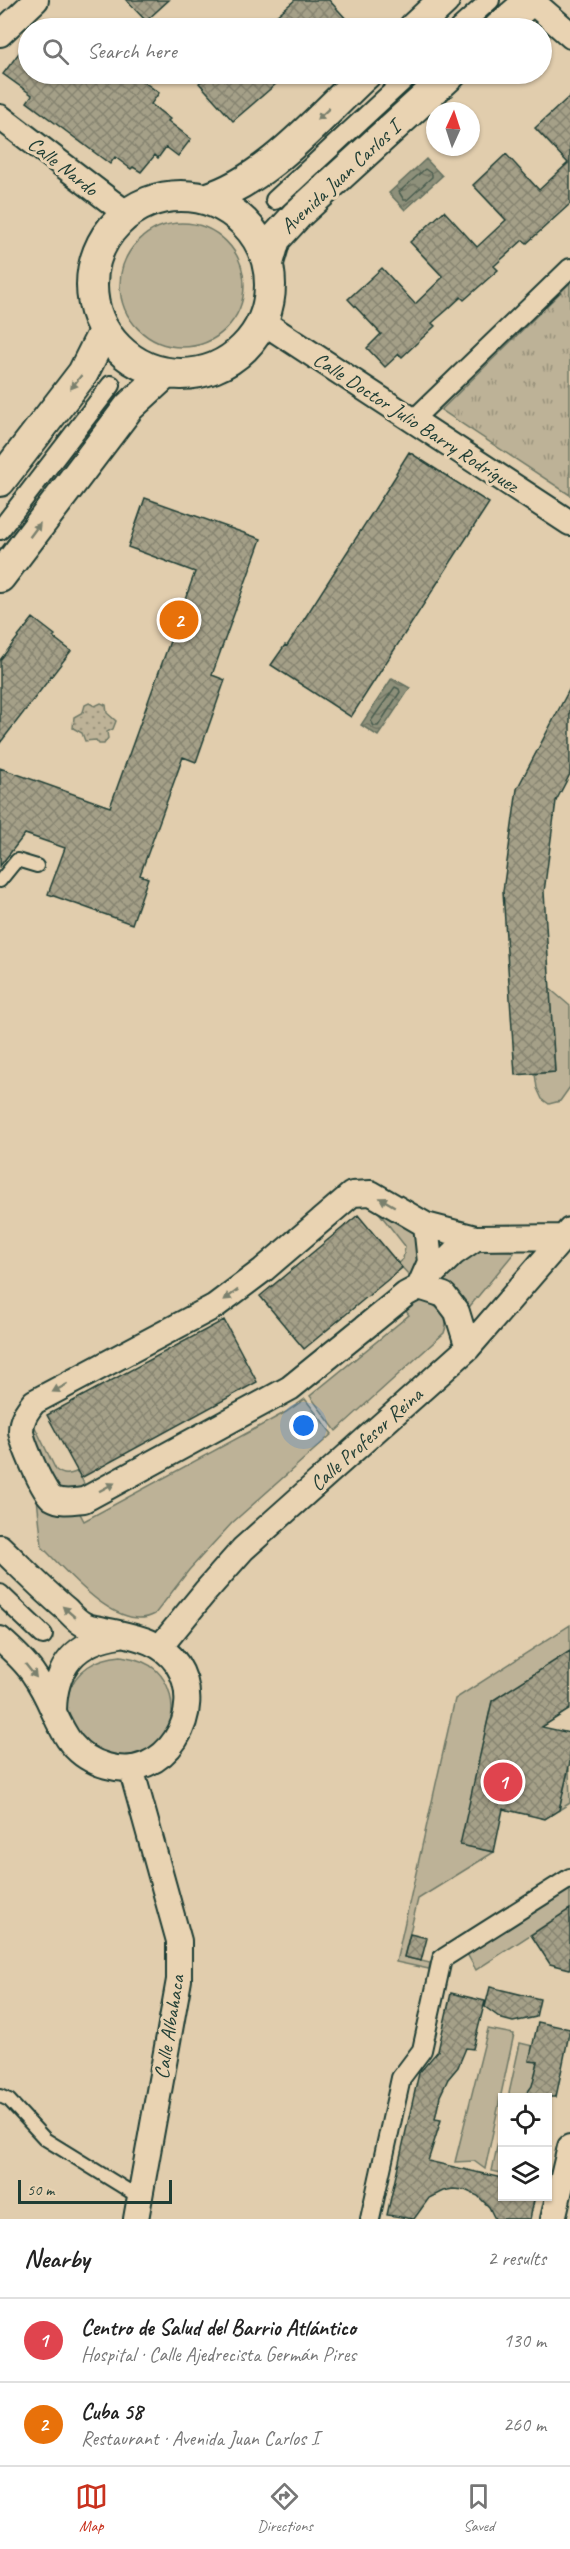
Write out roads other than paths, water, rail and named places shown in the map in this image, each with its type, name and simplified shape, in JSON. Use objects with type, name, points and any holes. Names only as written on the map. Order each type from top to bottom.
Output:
[{"type":"street","points":[[0,34],[36,0]]},
{"type":"street","points":[[425,18],[444,0]]},
{"type":"street","points":[[470,18],[490,0]]},
{"type":"street","points":[[512,18],[533,1],[550,18]]},
{"type":"street","points":[[552,21],[570,39]]},
{"type":"street","points":[[205,200],[225,193],[259,174],[355,84]]},
{"type":"street","name":"Avenida Juan Carlos I","points":[[275,200],[400,84]]},
{"type":"street","name":"Avenida Juan Carlos I","points":[[268,263],[275,239],[297,215],[439,84]]},
{"type":"street","name":"Calle Nardo","points":[[0,117],[127,214]]},
{"type":"street","points":[[178,196],[205,200],[227,208],[245,223],[259,242],[268,263],[270,293],[263,322],[247,346],[224,364],[196,374],[166,373],[142,366],[120,351],[104,331],[95,310],[92,289],[94,263],[107,235],[127,214],[151,201],[178,196]]},
{"type":"street","points":[[413,420],[570,268]]},
{"type":"street","name":"Calle Doctor Julio Barry Rodríguez","points":[[263,322],[570,523]]},
{"type":"street","points":[[0,481],[83,373],[104,331]]},
{"type":"street","points":[[0,577],[129,407],[166,373]]},
{"type":"street","points":[[0,530],[111,385]]},
{"type":"street","points":[[476,1238],[454,1253],[419,1287],[406,1294],[290,1388],[84,1500],[66,1502],[52,1498],[43,1489],[21,1432],[23,1417],[34,1402],[215,1306],[263,1270],[352,1194],[371,1193],[426,1225],[476,1238],[567,1234]]},
{"type":"street","points":[[419,1287],[430,1262],[426,1225]]},
{"type":"street","name":"Calle Profesor Reina","points":[[160,1647],[243,1549],[468,1348],[567,1234]]},
{"type":"street","points":[[419,1287],[444,1295],[457,1312],[468,1348]]},
{"type":"street","points":[[0,1547],[84,1625],[142,1638],[160,1647],[176,1663],[186,1684],[188,1706],[183,1728],[171,1747],[153,1761],[131,1768],[110,1767],[89,1760],[72,1748],[60,1730],[54,1710],[34,1674],[0,1638]]},
{"type":"street","points":[[0,1594],[43,1635]]},
{"type":"street","points":[[54,1710],[55,1690],[61,1673],[71,1657],[86,1645],[103,1637],[122,1635]]},
{"type":"street","name":"Calle Albahaca","points":[[131,1768],[178,1941],[179,1960],[179,1980],[138,2208]]},
{"type":"street","points":[[370,2219],[401,2078],[422,2049],[442,1959],[570,1878]]},
{"type":"street","points":[[560,2207],[570,2147]]},
{"type":"lane","points":[[533,1],[570,26]]},
{"type":"lane","points":[[0,881],[17,860],[37,866]]},
{"type":"lane","points":[[0,2096],[9,2100],[45,2139],[138,2208]]},
{"type":"water","points":[[426,159],[442,176],[405,210],[389,193]]},
{"type":"water","points":[[392,678],[410,688],[378,736],[361,725]]},
{"type":"place","name":"Cuba 58","points":[[179,620]]},
{"type":"place","name":"Centro de Salud del Barrio Atlántico","points":[[503,1782]]}]
